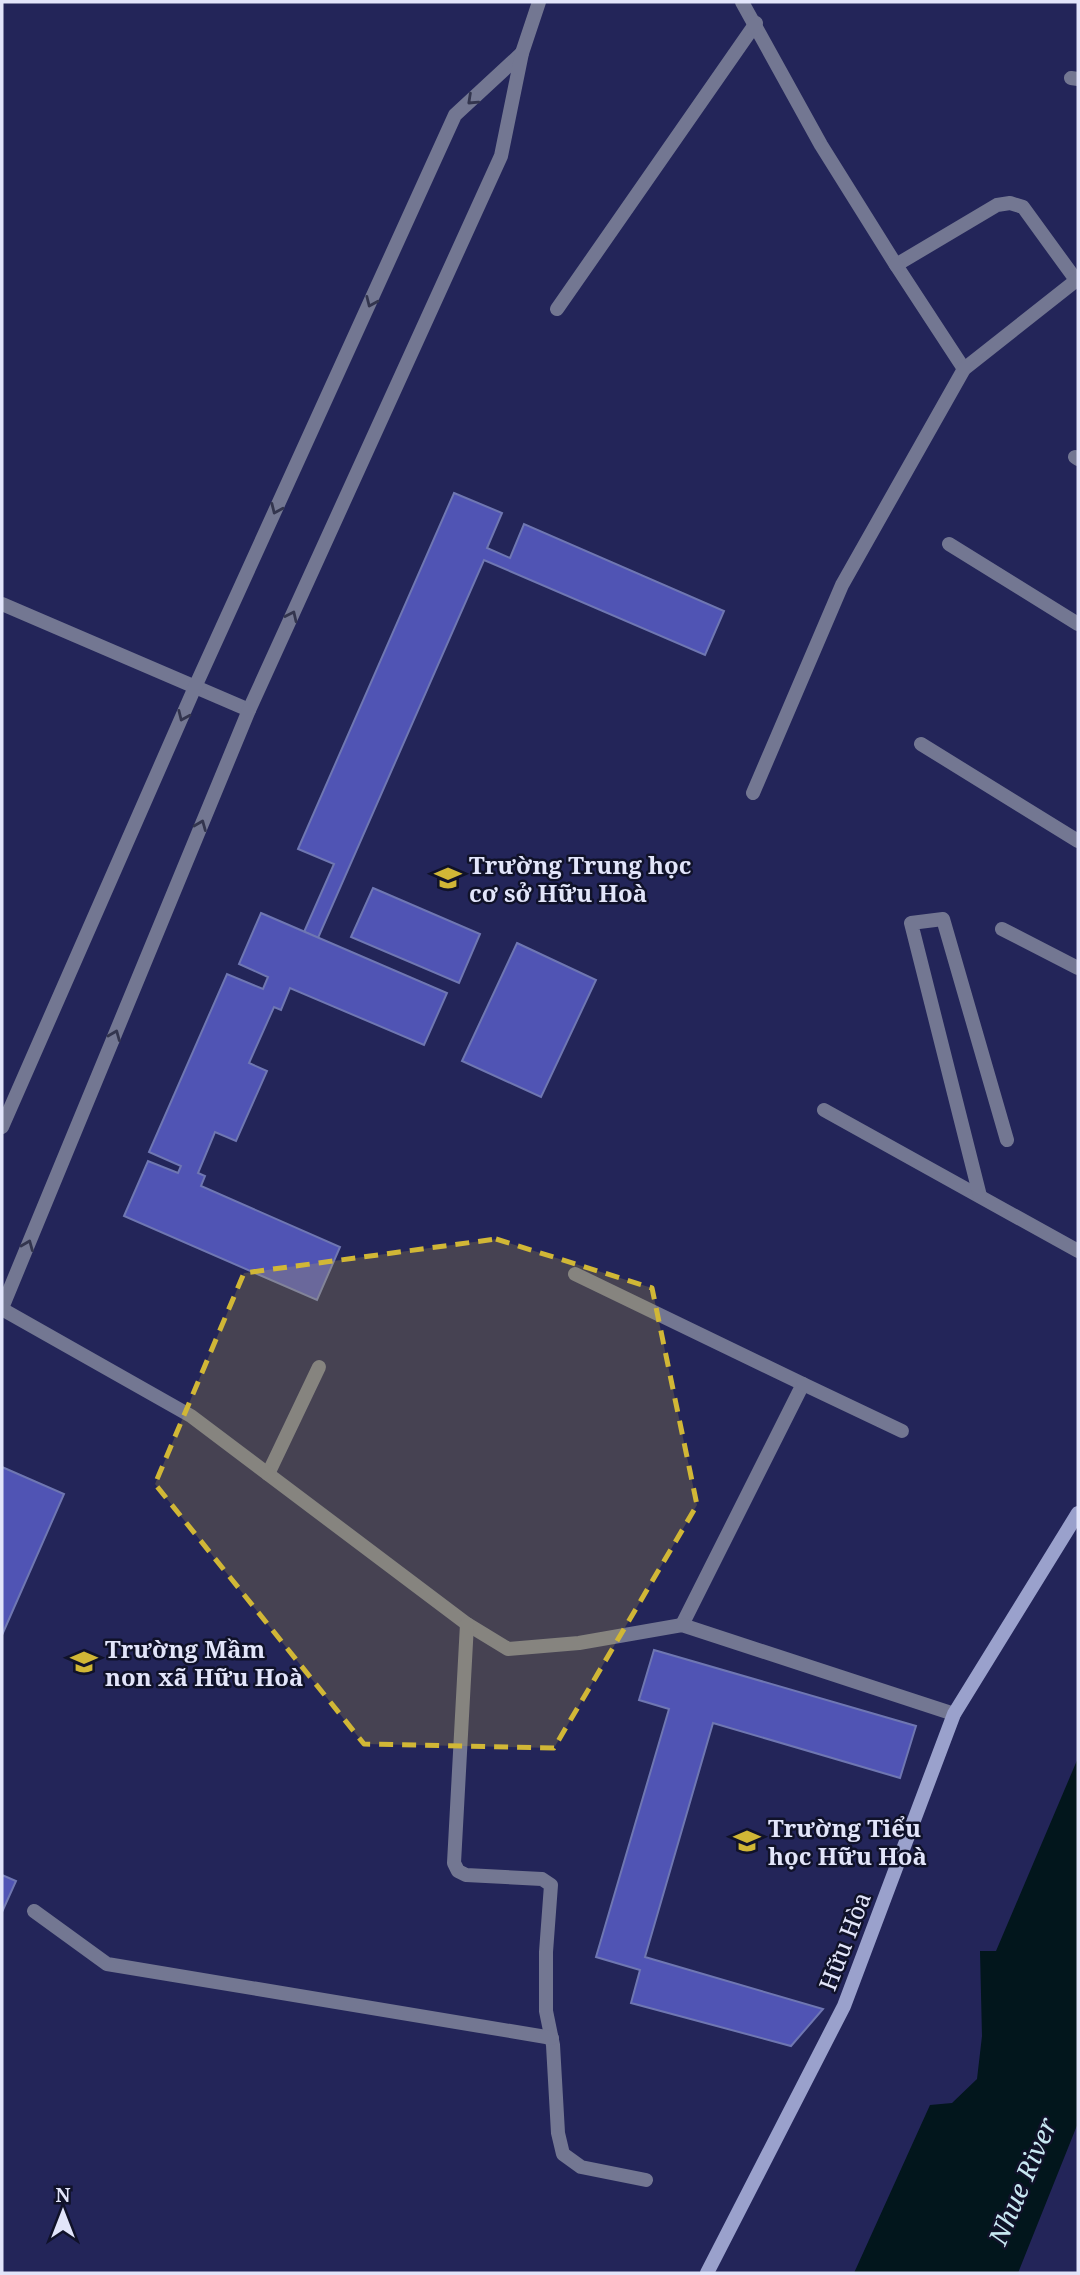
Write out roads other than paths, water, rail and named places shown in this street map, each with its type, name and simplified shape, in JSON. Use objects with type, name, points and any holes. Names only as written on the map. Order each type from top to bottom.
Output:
[{"type":"street","points":[[539,2],[522,53],[502,156],[249,710],[2,1309],[191,1416],[467,1624],[508,1649],[579,1643],[682,1625],[954,1714]]},
{"type":"street","points":[[742,2],[821,145],[964,369]]},
{"type":"street","points":[[556,309],[756,23]]},
{"type":"street","points":[[2,1127],[195,687],[456,116],[522,53]]},
{"type":"street","points":[[753,793],[842,585],[964,369],[1077,280],[1023,207],[1010,203],[997,205],[897,265]]},
{"type":"street","points":[[949,544],[1078,624]]},
{"type":"street","points":[[2,604],[249,710]]},
{"type":"street","points":[[921,744],[1078,841]]},
{"type":"street","points":[[980,1196],[911,923],[943,919],[1007,1140]]},
{"type":"street","points":[[1002,929],[1078,968]]},
{"type":"street","points":[[824,1110],[1078,1251]]},
{"type":"street","points":[[575,1274],[902,1431]]},
{"type":"street","points":[[268,1474],[319,1367]]},
{"type":"street","points":[[682,1625],[803,1384]]},
{"type":"street","name":"Hữu Hòa","points":[[707,2273],[844,2006],[954,1714],[1078,1513]]},
{"type":"street","points":[[467,1624],[454,1863],[458,1871],[466,1875],[542,1879],[551,1885],[546,1952],[546,2011],[552,2038],[558,2133],[564,2154],[581,2167],[646,2180]]},
{"type":"street","points":[[34,1911],[107,1964],[552,2038]]},
{"type":"water","name":"Nhue River","points":[[1078,1758],[1078,2123],[1018,2273],[854,2273],[930,2105],[952,2103],[977,2079],[982,2036],[980,1951],[996,1951]]},
{"type":"place","name":"Trường Trung học cơ sở Hữu Hoà","points":[[448,878]]},
{"type":"place","name":"Trường Mầm non xã Hữu Hoà","points":[[84,1662]]},
{"type":"place","name":"Trường Tiểu học Hữu Hoà","points":[[747,1841]]}]
